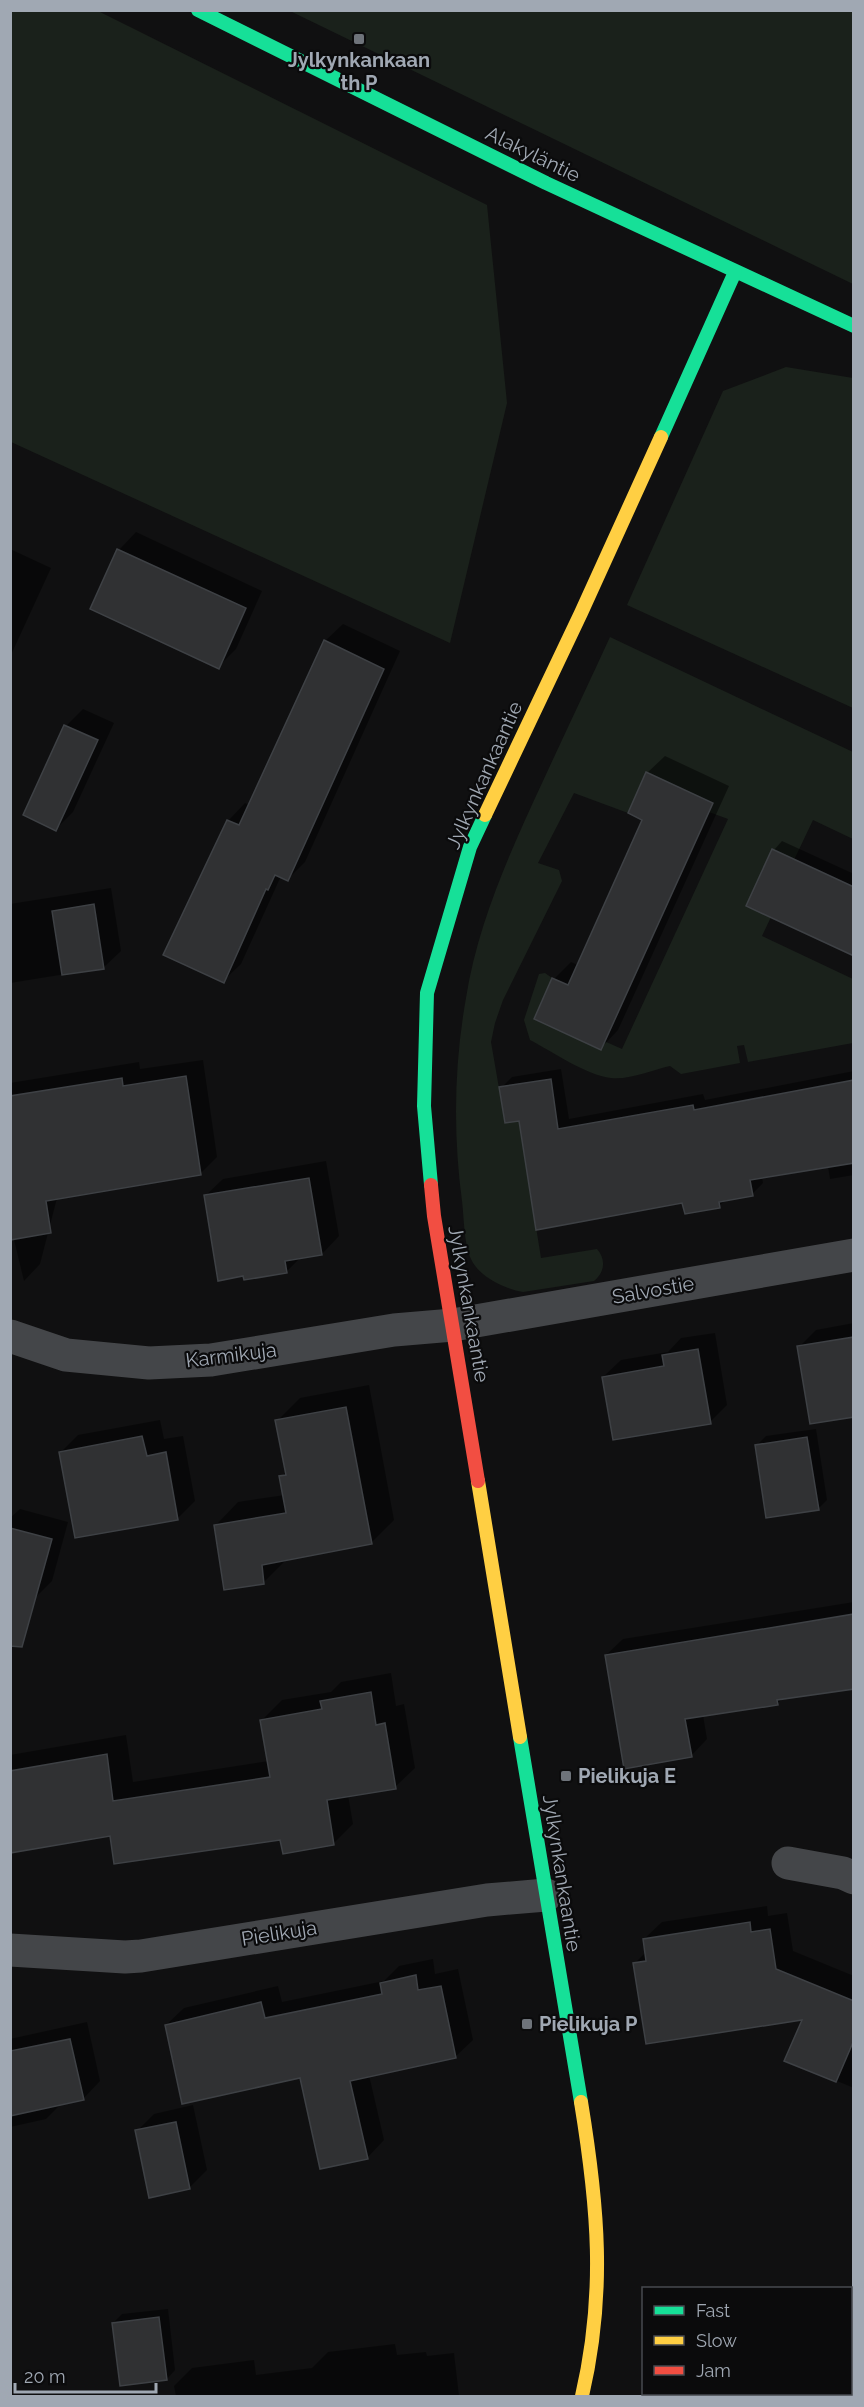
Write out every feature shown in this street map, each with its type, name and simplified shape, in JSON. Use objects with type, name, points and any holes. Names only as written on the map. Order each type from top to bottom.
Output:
[{"type":"street","name":"Alakyläntie","points":[[198,10],[546,183],[854,326]]},
{"type":"street","name":"Jylkynkankaantie","points":[[582,2397],[589,2368],[596,2310],[598,2256],[582,2110],[434,1216],[424,1106],[427,993],[470,847],[581,613],[735,272]]},
{"type":"street","name":"Salvostie","points":[[453,1325],[854,1256]]},
{"type":"street","name":"Karmikuja","points":[[10,1336],[66,1355],[149,1364],[211,1360],[394,1330],[453,1325]]},
{"type":"street","points":[[788,1863],[843,1873],[854,1878]]},
{"type":"street","name":"Pielikuja","points":[[10,1950],[125,1958],[488,1900],[546,1895]]},
{"type":"shaded area","points":[[11,10],[98,11],[487,205],[507,403],[450,643],[11,442]]},
{"type":"shaded area","points":[[290,11],[853,11],[853,284]]},
{"type":"shaded area","points":[[786,367],[853,378],[853,708],[627,605],[723,391]]},
{"type":"shaded area","points":[[610,637],[853,752],[853,839],[813,820],[794,860],[772,849],[746,906],[771,917],[762,936],[853,979],[853,1043],[748,1062],[744,1045],[737,1046],[740,1063],[681,1074],[670,1066],[633,1076],[611,1078],[591,1072],[530,1040],[524,1020],[539,974],[545,973],[552,978],[534,1019],[600,1049],[604,1041],[622,1049],[728,819],[709,812],[712,803],[646,773],[628,813],[574,793],[538,863],[559,870],[562,881],[503,1000],[491,1042],[505,1123],[519,1121],[541,1258],[597,1249],[602,1257],[603,1265],[594,1281],[523,1292],[508,1288],[486,1277],[471,1259],[467,1246],[456,1125],[457,1074],[462,1023],[471,970],[497,887],[531,807]]},
{"type":"building","points":[[117,549],[246,608],[219,669],[90,609]]},
{"type":"building","points":[[324,640],[384,669],[288,881],[275,875],[268,890],[266,889],[224,983],[163,955],[227,820],[239,825]]},
{"type":"building","points":[[64,725],[98,740],[56,831],[23,815]]},
{"type":"building","points":[[646,772],[713,803],[601,1050],[534,1019],[552,978],[568,985],[642,820],[628,813]]},
{"type":"building","points":[[772,849],[854,887],[854,956],[746,906]]},
{"type":"building","points":[[94,904],[104,969],[62,975],[52,911]]},
{"type":"building","points":[[186,1076],[201,1175],[46,1201],[51,1233],[10,1240],[10,1096],[122,1078],[123,1086]]},
{"type":"building","points":[[551,1079],[558,1129],[693,1105],[694,1110],[854,1080],[854,1163],[750,1180],[753,1196],[719,1202],[720,1208],[685,1214],[682,1203],[536,1230],[519,1121],[505,1123],[499,1087]]},
{"type":"building","points":[[309,1178],[322,1255],[285,1261],[287,1273],[244,1280],[243,1276],[218,1281],[204,1195]]},
{"type":"building","points":[[854,1337],[854,1417],[810,1424],[797,1346]]},
{"type":"building","points":[[698,1349],[711,1424],[613,1440],[602,1377],[664,1366],[662,1355]]},
{"type":"building","points":[[346,1407],[372,1544],[262,1565],[264,1584],[224,1590],[214,1525],[286,1513],[279,1476],[286,1475],[275,1420]]},
{"type":"building","points":[[142,1436],[147,1456],[166,1452],[178,1520],[75,1538],[59,1452]]},
{"type":"building","points":[[807,1437],[819,1510],[766,1518],[755,1445]]},
{"type":"building","points":[[10,1528],[52,1539],[22,1647],[10,1646]]},
{"type":"building","points":[[854,1614],[854,1689],[777,1700],[778,1705],[685,1719],[692,1757],[624,1769],[605,1655]]},
{"type":"building","points":[[371,1692],[376,1725],[385,1723],[396,1789],[327,1800],[334,1845],[283,1854],[280,1840],[114,1864],[110,1836],[10,1853],[10,1771],[107,1754],[113,1801],[270,1777],[260,1720],[322,1709],[320,1701]]},
{"type":"building","points":[[750,1922],[751,1932],[770,1929],[776,1969],[854,2001],[854,2040],[836,2082],[784,2061],[802,2020],[646,2044],[633,1963],[646,1961],[643,1939]]},
{"type":"building","points":[[416,1975],[418,1990],[441,1986],[456,2058],[350,2081],[368,2159],[320,2169],[300,2078],[182,2104],[165,2025],[261,2002],[265,2018],[382,1994],[380,1983]]},
{"type":"building","points":[[70,2039],[84,2100],[10,2116],[10,2051]]},
{"type":"building","points":[[176,2122],[190,2189],[149,2198],[135,2130]]},
{"type":"building","points":[[159,2317],[167,2380],[120,2386],[112,2323]]},
{"type":"traffic: fast","points":[[198,10],[546,183],[854,326]]},
{"type":"traffic: fast","points":[[661,437],[735,272]]},
{"type":"traffic: fast","points":[[431,1185],[424,1106],[427,993],[470,847],[485,815]]},
{"type":"traffic: fast","points":[[520,1737],[581,2102]]},
{"type":"traffic: slow","points":[[485,815],[661,437]]},
{"type":"traffic: slow","points":[[478,1481],[520,1737]]},
{"type":"traffic: slow","points":[[581,2102],[592,2177],[597,2249],[594,2321],[590,2358],[582,2396]]},
{"type":"traffic: jam","points":[[431,1185],[434,1216],[478,1481]]},
{"type":"place","name":"Jylkynkankaan th P","points":[[359,39]]},
{"type":"place","name":"Pielikuja E","points":[[566,1776]]},
{"type":"place","name":"Pielikuja P","points":[[527,2024]]}]
